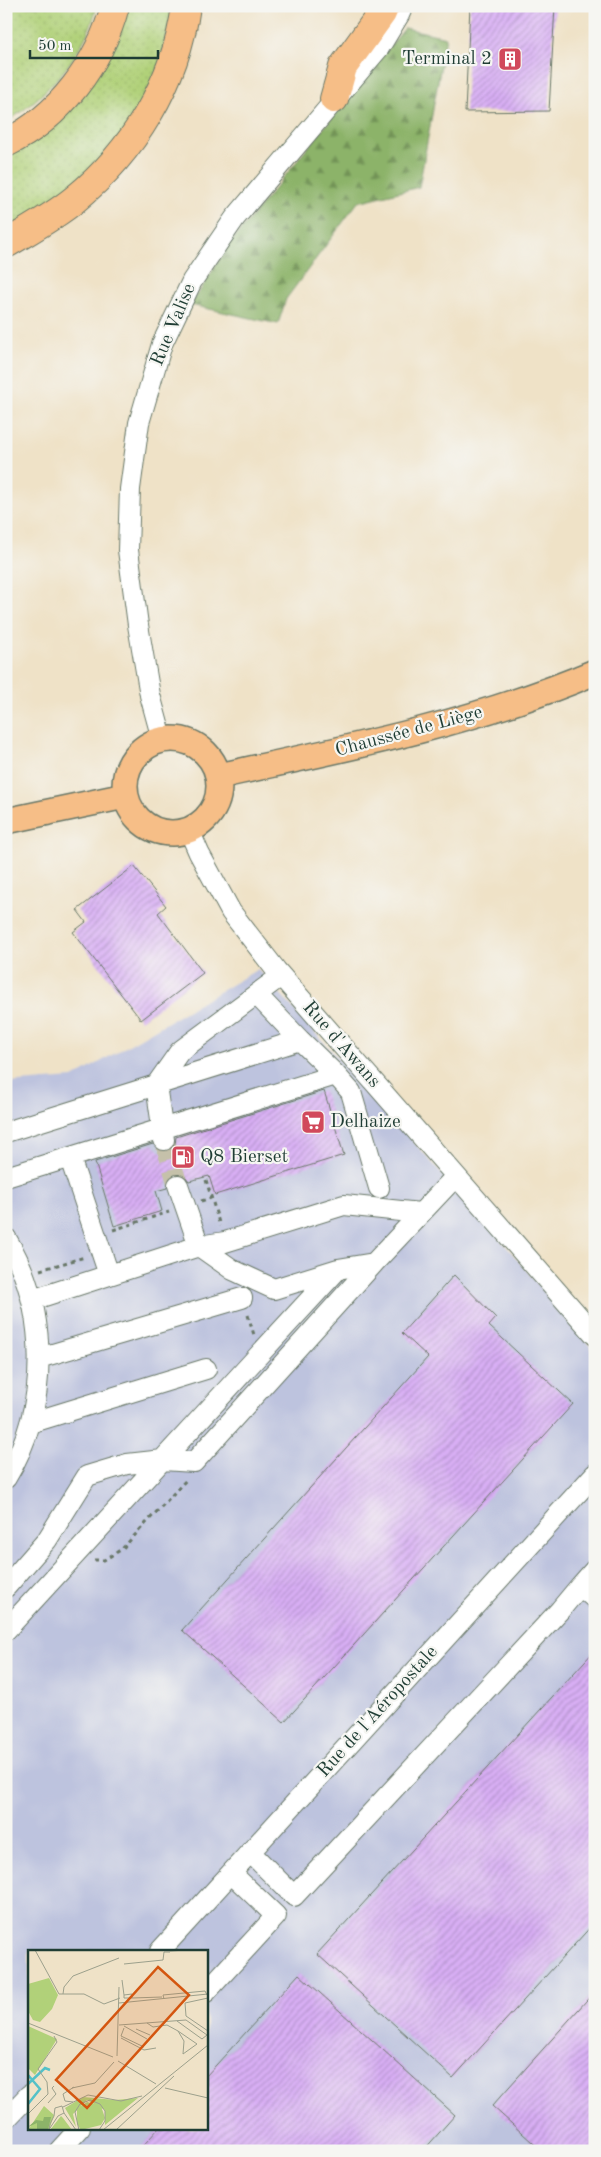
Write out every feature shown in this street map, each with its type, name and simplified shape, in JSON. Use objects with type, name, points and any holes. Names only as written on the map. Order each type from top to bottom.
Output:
[{"type":"highway","points":[[6,143],[23,135],[49,114],[77,84],[97,51],[111,21],[115,6]]},
{"type":"highway","points":[[6,244],[56,214],[75,199],[123,149],[143,123],[167,78],[183,30],[186,6]]},
{"type":"highway","points":[[334,99],[343,67],[385,6]]},
{"type":"main road","name":"Chaussée de Liège","points":[[218,776],[306,759],[405,734],[486,711],[595,672]]},
{"type":"main road","points":[[162,739],[181,739],[198,746],[211,759],[218,776],[219,793],[214,808],[203,821],[189,830],[173,833],[157,831],[142,823],[131,811],[125,796],[124,781],[128,766],[136,754],[148,744],[162,739]]},
{"type":"main road","points":[[6,821],[125,796]]},
{"type":"street","name":"Rue Valise","points":[[162,739],[149,687],[128,550],[130,489],[139,423],[162,344],[192,281],[235,218],[379,48],[400,15],[403,6]]},
{"type":"street","name":"Rue d'Awans","points":[[189,830],[199,853],[231,912],[281,976],[595,1335]]},
{"type":"street","points":[[163,1135],[156,1085],[180,1052],[281,976]]},
{"type":"street","points":[[257,995],[351,1092],[379,1188]]},
{"type":"street","points":[[6,1132],[300,1040]]},
{"type":"street","points":[[6,1177],[70,1158],[163,1135],[336,1075]]},
{"type":"street","points":[[70,1158],[109,1275]]},
{"type":"street","points":[[6,1587],[47,1540],[87,1476],[127,1464],[156,1461],[194,1462],[374,1263],[456,1176]]},
{"type":"street","points":[[178,1184],[199,1246],[233,1270],[274,1288],[338,1269],[374,1263]]},
{"type":"street","points":[[32,1300],[199,1246],[225,1242],[344,1205],[420,1213]]},
{"type":"street","points":[[6,1238],[25,1274],[32,1300],[39,1358],[36,1394],[27,1434],[6,1478]]},
{"type":"street","points":[[156,1461],[338,1269]]},
{"type":"street","points":[[6,1630],[156,1461],[313,1277]]},
{"type":"street","points":[[39,1358],[242,1298]]},
{"type":"street","points":[[30,1423],[206,1369]]},
{"type":"street","name":"Rue de l'Aéropostale","points":[[161,1950],[595,1474]]},
{"type":"street","points":[[250,1852],[294,1896],[554,1618],[595,1570]]},
{"type":"street","points":[[580,1586],[595,1599]]},
{"type":"street","points":[[208,1990],[276,1916],[231,1873]]},
{"type":"street","points":[[6,2120],[28,2096]]},
{"type":"street","points":[[59,2151],[78,2130]]},
{"type":"shaded area","points":[[258,969],[490,1227],[595,1352],[595,2151],[6,2151],[6,1083],[73,1078]]},
{"type":"green space","points":[[6,6],[97,6],[83,41],[62,73],[36,100],[6,122]]},
{"type":"green space","points":[[127,6],[174,6],[156,78],[116,151],[6,236],[6,155]]},
{"type":"green space","points":[[405,28],[446,37],[419,187],[358,202],[286,299],[278,324],[191,305],[228,246]]},
{"type":"building","name":"Terminal 2","points":[[470,6],[555,6],[549,111],[465,112]]},
{"type":"building","points":[[134,866],[166,906],[158,913],[203,973],[141,1020],[73,932],[86,922],[77,910]]},
{"type":"building","points":[[324,1091],[344,1155],[215,1195],[209,1176],[189,1181],[185,1176],[175,1174],[169,1178],[167,1188],[156,1191],[162,1211],[114,1226],[95,1162],[153,1144],[159,1151],[166,1152],[175,1145],[176,1137]]},
{"type":"building","points":[[454,1275],[496,1318],[489,1326],[573,1404],[284,1722],[182,1630],[428,1357],[402,1333]]},
{"type":"building","points":[[595,1650],[595,1922],[453,2078],[317,1954]]},
{"type":"building","points":[[299,1974],[455,2115],[423,2151],[138,2151],[157,2130],[208,2130],[208,2074]]},
{"type":"building","points":[[595,1991],[595,2151],[542,2151],[492,2106]]},
{"type":"tunnel","points":[[164,1140],[178,1185]]},
{"type":"place","name":"Terminal 2","points":[[510,59]]},
{"type":"place","name":"Delhaize","points":[[313,1122]]},
{"type":"place","name":"Q8 Bierset","points":[[183,1157]]}]
